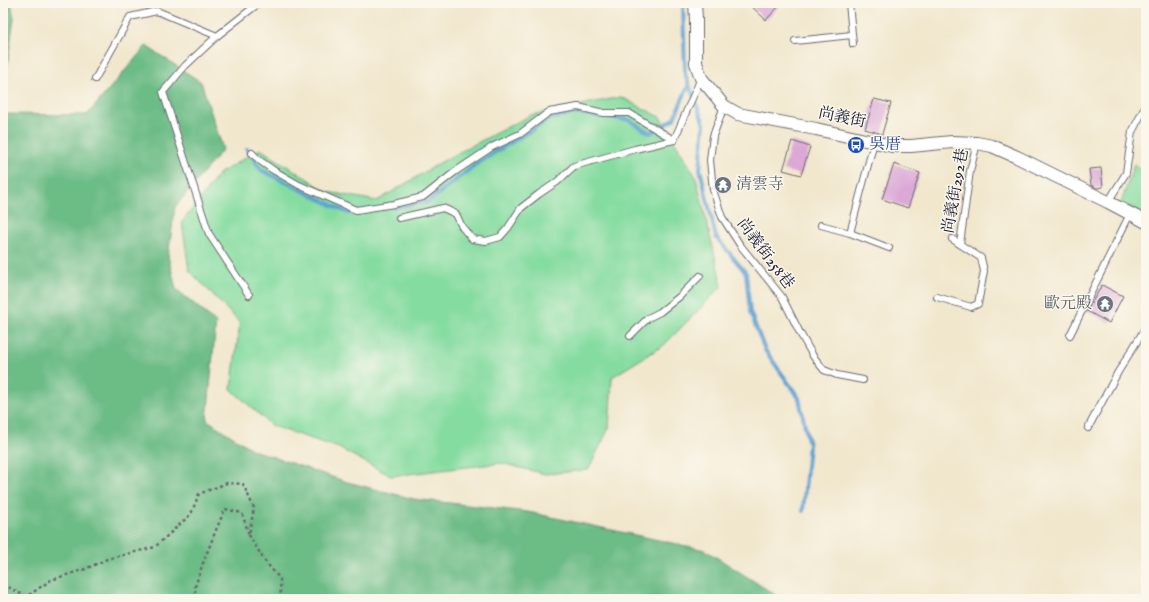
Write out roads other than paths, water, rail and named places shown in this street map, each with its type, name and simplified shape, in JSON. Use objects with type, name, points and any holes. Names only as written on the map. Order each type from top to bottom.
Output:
[{"type":"street","name":"尚義街","points":[[694,3],[696,19],[696,63],[699,81],[724,106],[738,114],[892,146],[911,146],[952,142],[977,143],[992,146],[1146,222]]},
{"type":"lane","points":[[249,295],[209,234],[163,92],[185,66],[217,36],[259,3]]},
{"type":"lane","points":[[849,3],[853,44]]},
{"type":"lane","points":[[94,79],[130,17],[157,11],[217,36]]},
{"type":"lane","points":[[795,41],[852,35]]},
{"type":"lane","points":[[674,140],[699,81]]},
{"type":"lane","points":[[1108,202],[1126,173],[1132,132],[1146,105]]},
{"type":"lane","name":"尚義街258巷","points":[[724,106],[713,136],[710,160],[713,190],[722,217],[740,245],[782,297],[806,345],[824,370],[837,375],[863,380]]},
{"type":"lane","points":[[252,153],[264,164],[299,185],[356,210],[394,204],[423,197],[456,170],[492,147],[520,134],[549,112],[578,107],[604,113],[629,113],[674,140]]},
{"type":"lane","points":[[399,218],[443,208],[456,214],[462,227],[472,238],[486,241],[500,237],[508,228],[521,208],[557,182],[574,166],[674,140]]},
{"type":"lane","points":[[850,233],[874,142]]},
{"type":"lane","name":"尚義街292巷","points":[[960,244],[970,171],[977,143]]},
{"type":"lane","points":[[1070,335],[1130,214]]},
{"type":"lane","points":[[821,225],[850,233],[889,248]]},
{"type":"lane","points":[[937,297],[971,307],[978,304],[984,271],[981,258],[952,238]]},
{"type":"lane","points":[[630,336],[648,318],[660,312],[679,297],[700,276]]},
{"type":"lane","points":[[1088,428],[1118,372],[1146,327]]},
{"type":"waterway","points":[[683,3],[685,74],[704,124],[700,169],[716,237],[746,273],[750,312],[765,350],[799,398],[809,445],[803,511]]},
{"type":"waterway","points":[[394,207],[428,202],[476,164],[551,118],[576,113],[629,120],[650,133],[674,119],[689,84]]},
{"type":"waterway","points":[[247,149],[261,170],[348,213],[359,212]]},
{"type":"place","name":"吳厝","points":[[856,145]]},
{"type":"place","name":"清雲寺","points":[[723,185]]},
{"type":"place","name":"歐元殿","points":[[1105,304]]}]
